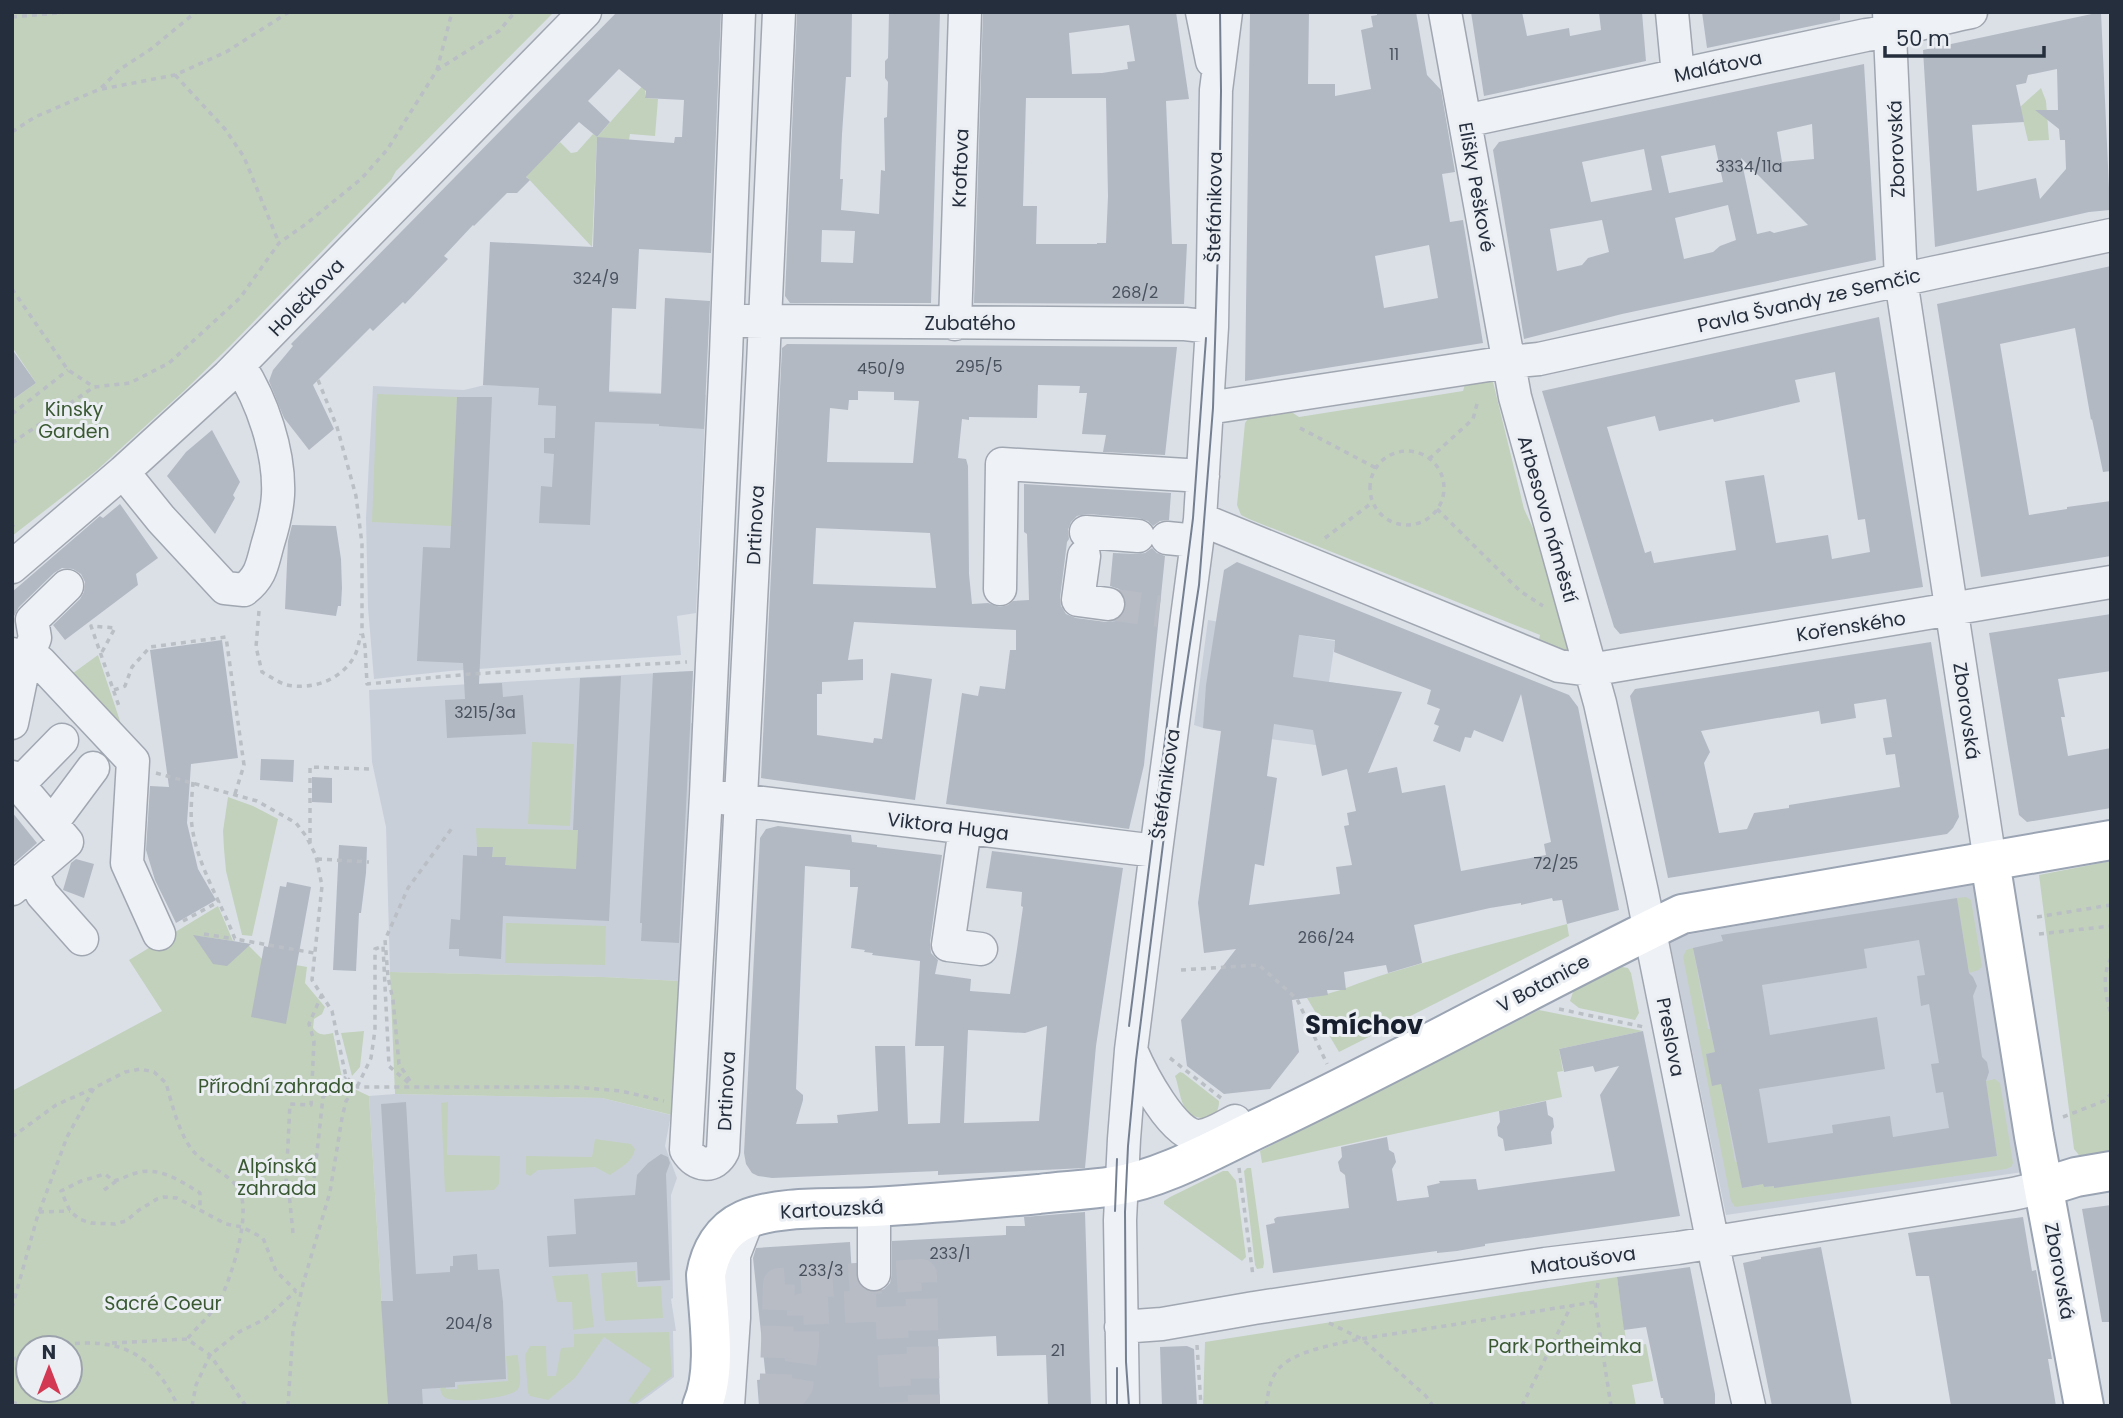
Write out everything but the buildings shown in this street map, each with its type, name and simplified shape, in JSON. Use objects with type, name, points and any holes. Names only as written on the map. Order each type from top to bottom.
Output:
[{"type":"main road","name":"V Botanice","points":[[1122,1185],[1169,1170],[1292,1112],[1682,914],[2111,841]]},
{"type":"main road","name":"Zborovská","points":[[1990,861],[2044,1187],[2084,1406]]},
{"type":"main road","points":[[2044,1187],[2076,1177],[2111,1171]]},
{"type":"main road","name":"Kartouzská","points":[[702,1406],[707,1395],[710,1359],[706,1275],[708,1263],[712,1252],[726,1233],[748,1219],[783,1211],[996,1198],[1122,1185]]},
{"type":"street","name":"Holečkova","points":[[12,567],[123,472],[239,365],[584,12]]},
{"type":"street","name":"Drtinova","points":[[739,12],[706,795],[686,1150],[696,1161],[704,1164],[713,1163],[723,1151],[779,12]]},
{"type":"street","name":"Kroftova","points":[[955,324],[965,12]]},
{"type":"street","name":"Štefánikova","points":[[1202,12],[1216,90]]},
{"type":"street","name":"Štefánikova","points":[[1208,408],[1216,90],[1226,12]]},
{"type":"street","name":"Elišky Peškové","points":[[1445,12],[1508,362]]},
{"type":"street","points":[[1672,12],[1678,75]]},
{"type":"street","name":"Malátova","points":[[1465,121],[1678,75],[1890,22],[1917,23],[1971,12]]},
{"type":"street","name":"Zborovská","points":[[1890,22],[1901,280],[1990,861]]},
{"type":"street","name":"Pavla Švandy ze Semčic","points":[[1508,362],[1539,359],[2111,235]]},
{"type":"street","name":"Zubatého","points":[[727,321],[1185,324],[1212,327]]},
{"type":"street","points":[[1175,534],[1203,476],[1208,408],[1508,362]]},
{"type":"street","name":"Arbesovo náměstí","points":[[1508,362],[1515,397],[1590,670]]},
{"type":"street","points":[[123,472],[225,588],[244,590],[256,580],[274,523],[278,494],[275,456],[255,394],[239,365]]},
{"type":"street","points":[[1000,589],[1002,464],[1203,476]]},
{"type":"street","points":[[1108,604],[1078,600],[1085,544],[1175,534],[1559,666],[1590,670]]},
{"type":"street","name":"Štefánikova","points":[[1123,1406],[1122,1185],[1132,1050],[1156,851],[1173,612],[1175,534]]},
{"type":"street","name":"Kořenského","points":[[1590,670],[2111,582]]},
{"type":"street","points":[[12,723],[18,659],[35,638],[32,620],[67,586]]},
{"type":"street","points":[[18,659],[40,662],[133,761],[127,863],[168,930]]},
{"type":"street","name":"Preslova","points":[[1590,670],[1600,703],[1650,929],[1749,1406]]},
{"type":"street","points":[[62,740],[15,780],[66,842],[22,881],[42,894],[82,939]]},
{"type":"street","points":[[52,823],[93,768]]},
{"type":"street","name":"Viktora Huga","points":[[706,795],[1156,851]]},
{"type":"street","points":[[965,828],[948,945],[981,949]]},
{"type":"street","points":[[1132,1050],[1169,1117],[1192,1135],[1203,1136],[1246,1116],[1292,1112]]},
{"type":"street","name":"Matoušova","points":[[1121,1327],[1161,1324],[1506,1270],[1713,1242],[2044,1187]]},
{"type":"street","points":[[874,1207],[874,1274]]},
{"type":"street","points":[[728,1406],[734,1318],[734,1255],[748,1219]]},
{"type":"path","points":[[12,17],[68,12]]},
{"type":"path","points":[[100,89],[119,70],[151,49],[197,12]]},
{"type":"path","points":[[12,132],[35,117],[100,89],[175,75],[226,52],[289,12]]},
{"type":"path","points":[[12,443],[94,387],[130,383],[169,363],[240,298],[279,243],[361,178],[387,149],[437,70],[452,12]]},
{"type":"path","points":[[437,70],[499,31],[515,12]]},
{"type":"path","points":[[175,75],[225,129],[244,157],[279,243]]},
{"type":"path","points":[[12,290],[68,370],[94,387]]},
{"type":"path","points":[[12,414],[68,370]]},
{"type":"path","points":[[318,380],[337,427],[356,496],[362,544],[362,632],[367,684],[470,674],[691,662]]},
{"type":"path","points":[[1429,459],[1473,419],[1478,400]]},
{"type":"path","points":[[1300,428],[1376,468]]},
{"type":"path","points":[[1395,453],[1419,453],[1429,459],[1437,467],[1444,488],[1437,509],[1429,517],[1409,525],[1387,519],[1379,512],[1370,491],[1376,468],[1384,459],[1395,453]]},
{"type":"path","points":[[1325,538],[1373,502]]},
{"type":"path","points":[[1437,509],[1520,591],[1543,606]]},
{"type":"path","points":[[256,580],[260,599],[256,647],[262,672],[285,684],[311,686],[344,671],[355,655],[362,632]]},
{"type":"path","points":[[102,652],[116,628],[91,626],[122,713]]},
{"type":"path","points":[[114,690],[125,686],[132,667],[150,647],[226,637],[225,650],[244,765],[235,794]]},
{"type":"path","points":[[133,761],[143,770],[257,801],[296,823],[317,859],[322,886],[312,980],[332,1011],[346,1077],[358,1087],[573,1087],[621,1091],[668,1102]]},
{"type":"path","points":[[310,845],[310,768],[369,769]]},
{"type":"path","points":[[193,782],[191,824],[200,862],[235,939]]},
{"type":"path","points":[[413,1086],[399,1064],[386,940],[408,888],[452,828]]},
{"type":"path","points":[[317,859],[369,862]]},
{"type":"path","points":[[168,930],[220,901]]},
{"type":"path","points":[[2037,917],[2111,905]]},
{"type":"path","points":[[2039,934],[2111,926]]},
{"type":"path","points":[[204,934],[314,953]]},
{"type":"path","points":[[288,1406],[293,1330],[303,1284],[330,1192],[346,1101],[358,1087],[371,1058],[375,1030],[376,949],[383,946],[389,1066],[413,1086]]},
{"type":"path","points":[[2111,958],[2105,973],[2104,988],[2111,1015]]},
{"type":"path","points":[[1181,970],[1259,965],[1297,999],[1327,1065]]},
{"type":"path","points":[[293,1233],[286,1184],[290,1104],[311,1105],[314,1041],[309,1024],[322,993]]},
{"type":"path","points":[[1553,1007],[1646,1027]]},
{"type":"path","points":[[1170,1058],[1225,1101]]},
{"type":"path","points":[[12,1137],[56,1105],[132,1070],[149,1070],[163,1078],[178,1122],[193,1151],[236,1186],[243,1198],[242,1227],[233,1270],[218,1304],[187,1339]]},
{"type":"path","points":[[312,1198],[323,1097],[346,1077]]},
{"type":"path","points":[[12,1308],[39,1212],[67,1137],[94,1088]]},
{"type":"path","points":[[2063,1117],[2104,1101],[2111,1094]]},
{"type":"path","points":[[1237,1156],[1253,1276]]},
{"type":"path","points":[[104,1189],[114,1181],[139,1171],[172,1175],[200,1193],[200,1209]]},
{"type":"path","points":[[114,1181],[105,1174],[94,1176],[61,1191],[70,1211],[79,1219],[105,1225],[125,1221],[164,1197],[177,1198],[226,1224],[242,1227],[263,1238],[276,1271],[296,1291]]},
{"type":"path","points":[[39,1212],[70,1211]]},
{"type":"path","points":[[1599,1280],[1595,1302],[1611,1406]]},
{"type":"path","points":[[192,1406],[196,1385],[210,1355],[239,1332],[265,1319],[303,1284]]},
{"type":"path","points":[[1266,1406],[1271,1378],[1294,1357],[1312,1351],[1362,1339],[1595,1302]]},
{"type":"path","points":[[1522,1406],[1571,1306]]},
{"type":"path","points":[[1328,1322],[1362,1339],[1426,1396],[1433,1406]]},
{"type":"path","points":[[84,1344],[187,1339],[210,1355],[246,1406]]},
{"type":"path","points":[[108,1343],[130,1351],[152,1366],[169,1387],[178,1406]]},
{"type":"path","points":[[1197,1345],[1201,1406]]},
{"type":"path","points":[[12,1402],[23,1406]]},
{"type":"shaded area","points":[[485,385],[706,395],[696,613],[677,616],[681,655],[374,679],[368,608],[366,518],[373,386],[464,390]]},
{"type":"shaded area","points":[[1208,620],[1335,641],[1329,682],[1374,689],[1338,748],[1241,735],[1194,725]]},
{"type":"shaded area","points":[[693,671],[691,723],[697,724],[695,779],[689,779],[679,981],[390,972],[386,827],[372,762],[369,690]]},
{"type":"shaded area","points":[[1979,883],[2023,1172],[1726,1215],[1669,938]]},
{"type":"shaded area","points":[[395,1094],[602,1098],[671,1115],[665,1146],[677,1178],[671,1195],[671,1299],[676,1331],[673,1331],[674,1377],[635,1406],[388,1406],[369,1096]]},
{"type":"green space","name":"Kinsky Garden","points":[[12,12],[554,12],[185,390],[96,471],[12,536],[12,400],[36,383],[12,347]]},
{"type":"green space","points":[[645,83],[645,98],[658,99],[655,136],[630,134],[629,140],[597,138],[592,247],[524,174],[560,142],[571,153],[577,152],[593,134],[597,137]]},
{"type":"green space","points":[[2041,88],[2046,101],[2049,140],[2028,141],[2020,107]]},
{"type":"green space","points":[[1487,376],[1493,382],[1524,509],[1547,558],[1569,654],[1537,647],[1540,635],[1249,519],[1241,515],[1237,505],[1245,423],[1250,416],[1287,409],[1299,417],[1463,391],[1466,381]]},
{"type":"green space","points":[[377,394],[457,397],[451,526],[372,522]]},
{"type":"green space","points":[[98,655],[129,748],[69,676]]},
{"type":"green space","points":[[532,742],[574,744],[570,826],[528,824]]},
{"type":"green space","points":[[228,797],[278,819],[252,936],[242,935],[226,871],[223,831]]},
{"type":"green space","points":[[476,828],[578,830],[576,883],[553,868],[505,865],[505,857],[492,857],[493,847],[477,847]]},
{"type":"green space","points":[[2111,861],[2111,1155],[2082,1159],[2074,1149],[2039,875]]},
{"type":"green space","points":[[1966,897],[1971,900],[1982,966],[1969,973],[1957,898]]},
{"type":"green space","name":"Sacré Coeur","points":[[218,906],[233,941],[198,936],[198,942],[214,964],[246,943],[262,959],[307,967],[305,983],[325,1007],[322,1014],[314,1019],[313,1028],[322,1034],[333,1033],[342,1078],[348,1086],[369,1096],[388,1406],[12,1406],[12,1091],[162,1011],[129,960]]},
{"type":"green space","points":[[506,923],[606,926],[605,965],[505,963]]},
{"type":"green space","points":[[1567,924],[1569,936],[1339,1052],[1307,998],[1329,994],[1433,960]]},
{"type":"green space","points":[[1693,948],[1715,1052],[1706,1054],[1721,1084],[1742,1188],[1763,1184],[1764,1187],[1774,1187],[1997,1156],[1986,1081],[1995,1079],[2000,1083],[2013,1163],[2011,1167],[1735,1207],[1731,1201],[1683,957],[1686,950]]},
{"type":"green space","points":[[1622,967],[1628,968],[1631,973],[1639,1013],[1635,1020],[1579,1008],[1570,1001],[1573,992],[1578,988]]},
{"type":"green space","points":[[390,972],[679,981],[676,1116],[602,1098],[395,1094]]},
{"type":"green space","points":[[1539,1010],[1643,1031],[1559,1049],[1563,1071],[1557,1072],[1562,1097],[1262,1163],[1260,1151]]},
{"type":"green space","points":[[364,1031],[360,1067],[352,1076],[341,1033]]},
{"type":"green space","points":[[1180,1072],[1219,1101],[1216,1113],[1204,1118],[1189,1112],[1182,1102],[1175,1076]]},
{"type":"green space","points":[[448,1102],[447,1155],[500,1156],[499,1184],[494,1190],[445,1192],[441,1103]]},
{"type":"green space","points":[[595,1139],[631,1144],[635,1149],[634,1154],[626,1164],[610,1175],[595,1167],[538,1170],[530,1176],[526,1174],[526,1156],[592,1157]]},
{"type":"green space","points":[[1251,1168],[1264,1263],[1263,1268],[1257,1269],[1244,1171]]},
{"type":"green space","points":[[1228,1171],[1236,1181],[1246,1257],[1242,1261],[1164,1204],[1170,1197]]},
{"type":"green space","points":[[635,1271],[637,1287],[661,1286],[663,1318],[605,1321],[601,1273]]},
{"type":"green space","points":[[588,1274],[594,1327],[573,1330],[572,1302],[557,1302],[552,1276]]},
{"type":"green space","name":"Park Portheimka","points":[[1617,1277],[1627,1347],[1646,1344],[1653,1381],[1632,1385],[1636,1406],[1203,1406],[1205,1342]]},
{"type":"green space","points":[[669,1332],[672,1376],[634,1404],[628,1401],[651,1369],[604,1337],[575,1378],[548,1400],[530,1396],[528,1393],[525,1355],[530,1346],[546,1346],[547,1376],[556,1376],[561,1348],[574,1347],[574,1334]]},
{"type":"green space","points":[[518,1355],[520,1382],[513,1393],[468,1400],[448,1399],[442,1395],[440,1385],[445,1385],[446,1389],[457,1389],[457,1385],[508,1381],[506,1356]]},
{"type":"tunnel","points":[[1108,604],[1159,611]]},
{"type":"tunnel","points":[[775,1406],[779,1284],[921,1275],[924,1406]]},
{"type":"tunnel","points":[[782,1406],[797,1386],[803,1346],[803,1309],[891,1305],[896,1406]]},
{"type":"tram line","points":[[1129,1406],[1125,1212],[1128,1146],[1136,1060],[1179,716],[1199,585],[1213,408],[1219,215],[1220,12]]},
{"type":"tram line","points":[[1129,1026],[1193,518],[1206,338]]},
{"type":"tram line","points":[[1115,1211],[1117,1159]]},
{"type":"tram line","points":[[1117,1368],[1117,1406]]},
{"type":"district","name":"Smíchov","points":[[1364,1025]]},
{"type":"park label","name":"Přírodní zahrada","points":[[276,1086]]},
{"type":"park label","name":"Alpínská zahrada","points":[[277,1177]]}]
